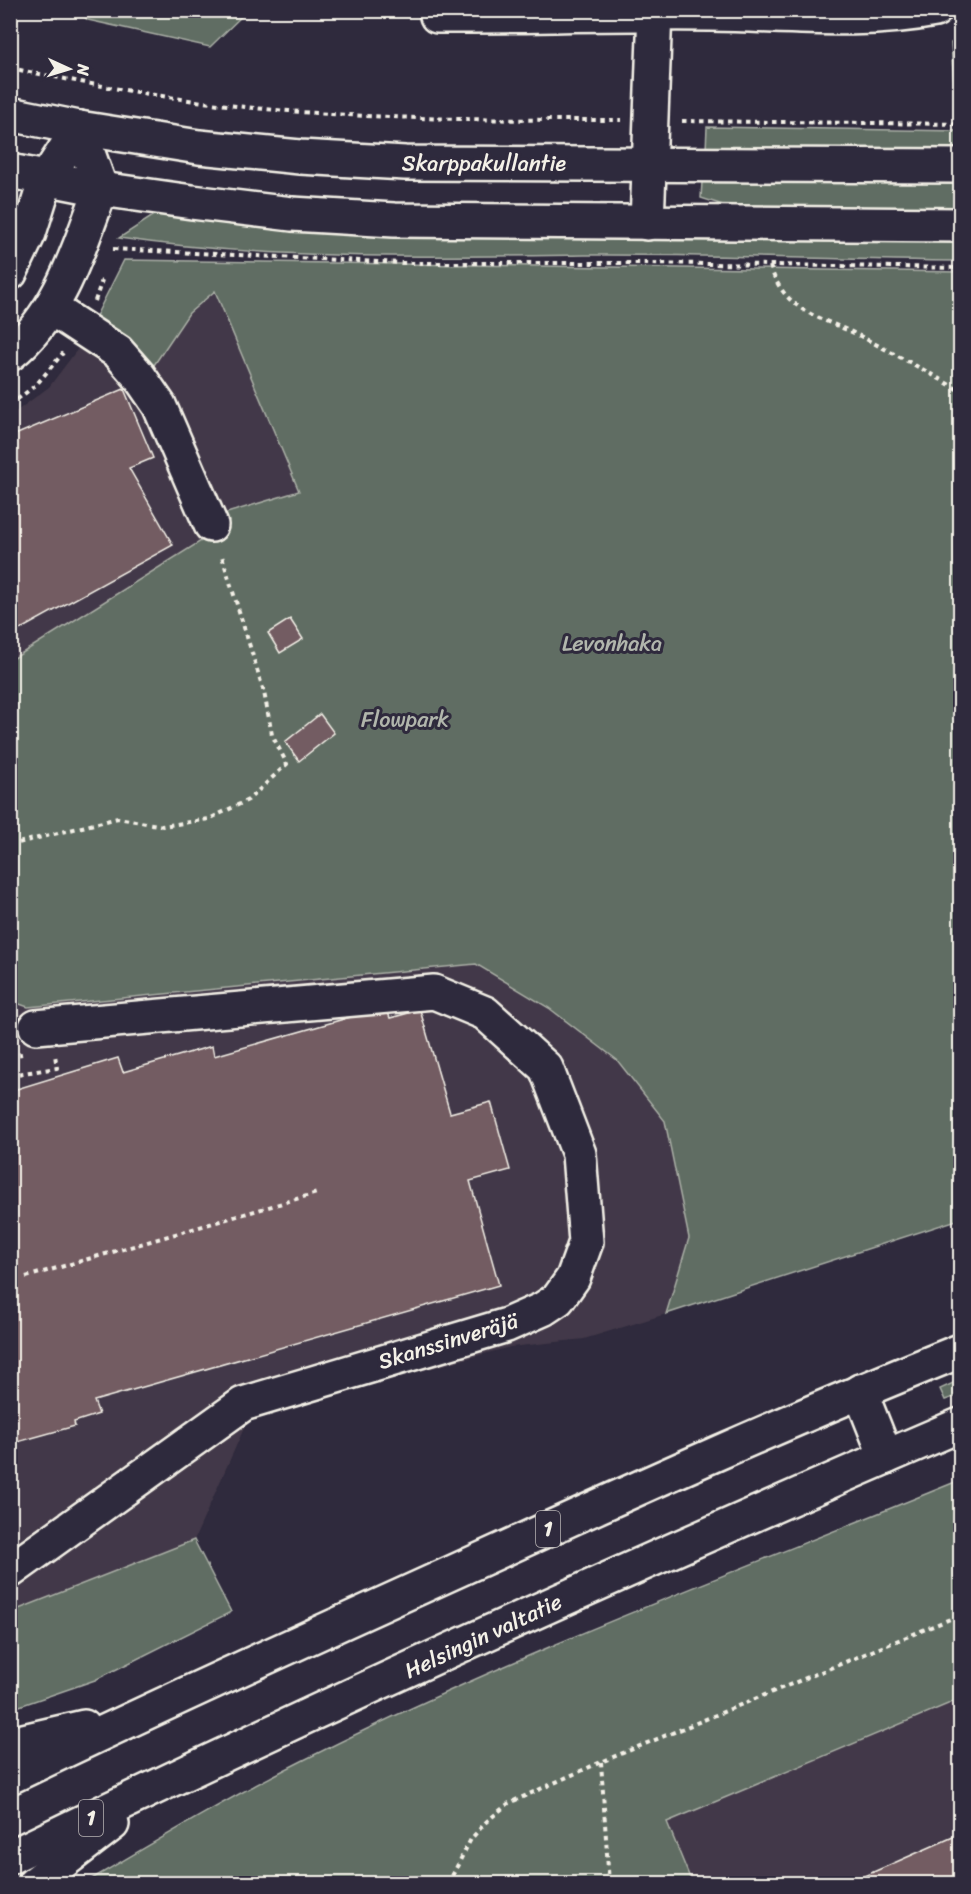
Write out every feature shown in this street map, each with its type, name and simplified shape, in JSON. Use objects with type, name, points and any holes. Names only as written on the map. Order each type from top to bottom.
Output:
[{"type":"main road","points":[[437,16],[655,12],[864,17],[912,15],[935,10]]},
{"type":"main road","points":[[646,222],[655,12]]},
{"type":"main road","name":"Skarppakullantie","points":[[10,114],[79,128],[199,147],[312,158],[405,163],[960,166]]},
{"type":"main road","points":[[10,273],[29,233],[46,179],[79,128]]},
{"type":"main road","points":[[10,354],[51,308],[73,262],[101,189],[79,128]]},
{"type":"main road","points":[[10,171],[101,189],[291,214],[394,220],[960,225]]},
{"type":"main road","points":[[51,308],[118,352],[140,376],[159,405],[175,447],[211,525]]},
{"type":"main road","name":"Skanssinveräjä","points":[[10,1571],[243,1404],[507,1325],[543,1309],[558,1299],[573,1278],[586,1242],[579,1154],[546,1068],[485,1013],[434,992],[38,1044]]},
{"type":"main road","name":"1","points":[[10,1777],[139,1715],[696,1462],[860,1391],[960,1351]]},
{"type":"main road","points":[[860,1391],[886,1457]]},
{"type":"main road","name":"Helsingin valtatie","points":[[10,1857],[171,1779],[699,1537],[960,1425]]},
{"type":"main road","points":[[10,1744],[139,1715]]},
{"type":"main road","points":[[34,1884],[171,1779]]},
{"type":"path","points":[[10,68],[120,90],[288,111],[467,119],[960,124]]},
{"type":"path","points":[[104,247],[401,263],[645,263],[960,268]]},
{"type":"path","points":[[770,266],[780,289],[813,318],[861,336],[960,391]]},
{"type":"path","points":[[10,845],[118,818],[163,826],[209,819],[248,800],[286,764],[272,735],[264,692],[227,568],[211,525]]},
{"type":"path","points":[[10,1056],[38,1044],[55,1055],[57,1068],[10,1075]]},
{"type":"path","points":[[27,1277],[317,1193]]},
{"type":"path","points":[[448,1884],[471,1839],[486,1822],[501,1809],[537,1789],[960,1616]]},
{"type":"path","points":[[600,1762],[609,1884]]},
{"type":"shaded area","points":[[215,290],[299,491],[218,516],[222,528],[11,660],[10,416],[49,387],[108,309]]},
{"type":"shaded area","points":[[476,964],[549,1008],[618,1060],[665,1121],[689,1238],[666,1314],[584,1339],[510,1347],[249,1417],[194,1540],[11,1612],[11,1001],[29,1007]]},
{"type":"shaded area","points":[[960,1699],[960,1883],[692,1883],[667,1822]]},
{"type":"green space","points":[[247,10],[210,47],[88,20],[76,11]]},
{"type":"green space","points":[[960,36],[960,98],[955,98],[951,43]]},
{"type":"green space","points":[[707,127],[960,131],[960,153],[706,150]]},
{"type":"green space","points":[[702,182],[960,183],[960,210],[723,205],[701,198]]},
{"type":"green space","points":[[156,214],[348,234],[960,241],[960,261],[631,255],[351,256],[234,250],[119,238]]},
{"type":"green space","name":"Levonhaka","points":[[124,260],[960,272],[960,1219],[666,1314],[689,1238],[665,1121],[617,1060],[549,1008],[476,964],[28,1007],[11,1001],[11,660],[222,528],[217,516],[299,491],[215,291],[189,313],[152,368],[96,316]]},
{"type":"green space","points":[[960,1380],[960,1395],[945,1400],[940,1389]]},
{"type":"green space","points":[[960,1480],[960,1699],[667,1822],[692,1883],[85,1883],[259,1783],[397,1715],[637,1610]]},
{"type":"green space","points":[[194,1540],[231,1612],[95,1680],[11,1709],[11,1612]]},
{"type":"building","points":[[124,389],[153,458],[129,468],[173,545],[10,635],[10,437]]},
{"type":"building","points":[[290,619],[303,639],[280,653],[268,633]]},
{"type":"building","points":[[320,714],[334,733],[299,761],[285,742]]},
{"type":"building","points":[[386,1007],[390,1018],[420,1010],[450,1113],[491,1102],[510,1170],[470,1181],[499,1285],[94,1401],[99,1414],[74,1422],[75,1426],[10,1444],[10,1091],[118,1058],[123,1072],[212,1046],[214,1056]]},
{"type":"building","points":[[960,1834],[960,1884],[846,1884]]},
{"type":"park label","name":"Flowpark","points":[[405,719]]}]
